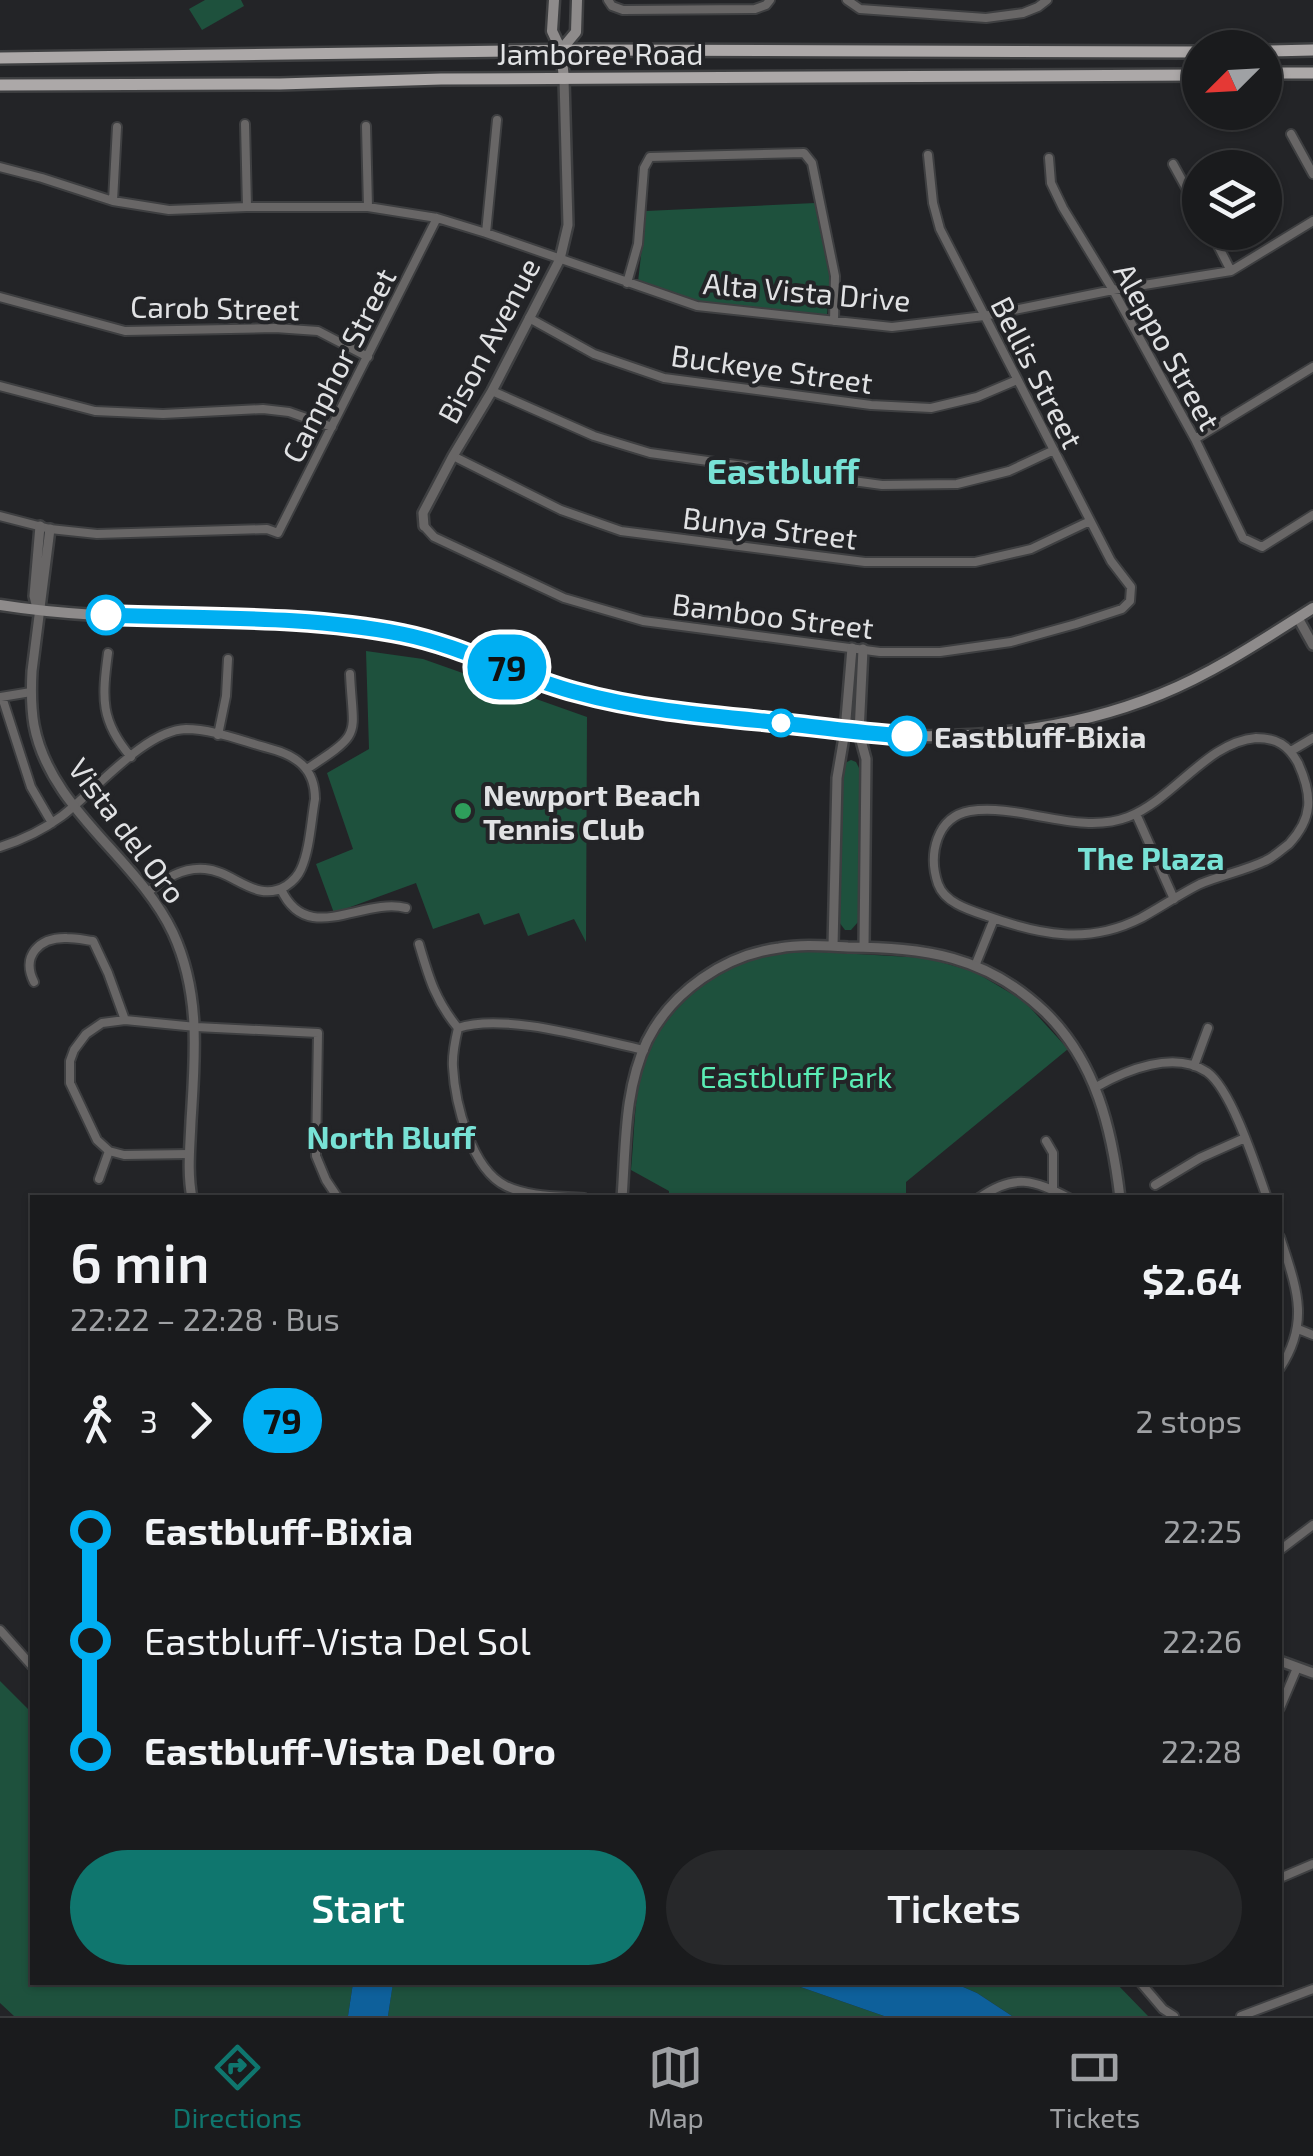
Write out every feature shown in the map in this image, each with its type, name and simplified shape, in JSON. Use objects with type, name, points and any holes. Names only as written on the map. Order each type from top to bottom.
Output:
[{"type":"main road","name":"Bison Avenue","points":[[554,0],[552,31],[562,50],[564,79]]},
{"type":"main road","name":"Bison Avenue","points":[[562,50],[576,32],[576,0]]},
{"type":"main road","name":"Jamboree Road","points":[[0,58],[562,50],[1182,52]]},
{"type":"main road","points":[[1282,51],[1313,50]]},
{"type":"main road","points":[[1282,73],[1313,73]]},
{"type":"main road","name":"Jamboree Road","points":[[0,85],[280,84],[441,78],[1182,75]]},
{"type":"main road","points":[[0,605],[38,611],[314,622],[373,629],[440,644],[549,684],[606,700],[845,732],[916,737],[1033,728],[1076,720],[1162,694],[1217,667],[1313,608]]},
{"type":"street","points":[[608,0],[623,10],[755,10],[770,0]]},
{"type":"street","points":[[847,0],[860,9],[986,18],[1010,16],[1047,0]]},
{"type":"street","points":[[946,15],[947,0]]},
{"type":"street","name":"Bison Avenue","points":[[424,526],[423,514],[560,260],[568,225],[564,79]]},
{"type":"street","points":[[486,232],[497,120]]},
{"type":"street","points":[[245,124],[247,207]]},
{"type":"street","points":[[366,126],[368,207]]},
{"type":"street","points":[[112,200],[117,127]]},
{"type":"street","points":[[1291,134],[1313,174]]},
{"type":"street","points":[[627,282],[638,244],[644,168],[650,157],[804,153],[812,163],[834,276],[834,321]]},
{"type":"street","name":"Bellis Street","points":[[928,154],[940,229],[1111,561],[1131,588],[1130,601]]},
{"type":"street","name":"Aleppo Street","points":[[1049,158],[1050,183],[1114,290],[1195,439],[1243,538],[1262,547],[1313,514]]},
{"type":"street","points":[[1173,164],[1182,180]]},
{"type":"street","name":"Alta Vista Drive","points":[[0,168],[112,200],[169,210],[368,207],[436,218],[697,306],[892,327],[984,316],[1231,270],[1313,222]]},
{"type":"street","name":"Camphor Street","points":[[45,528],[112,534],[267,529],[278,533],[436,218]]},
{"type":"street","points":[[1220,250],[1231,270]]},
{"type":"street","name":"Carob Street","points":[[0,297],[124,331],[318,331],[368,357]]},
{"type":"street","name":"Buckeye Street","points":[[529,318],[594,354],[664,378],[871,405],[931,408],[976,397],[1017,380]]},
{"type":"street","points":[[1195,439],[1313,366]]},
{"type":"street","points":[[0,386],[94,411],[162,414],[262,409],[289,412],[332,427]]},
{"type":"street","points":[[492,391],[594,436],[650,453],[882,485],[958,484],[1009,471],[1054,450]]},
{"type":"street","name":"Bunya Street","points":[[453,456],[561,510],[621,531],[865,562],[976,562],[1031,549],[1090,521]]},
{"type":"street","points":[[0,516],[45,528]]},
{"type":"street","name":"Bamboo Street","points":[[424,526],[434,537],[564,598],[643,621],[880,652],[940,652],[1010,642],[1122,609],[1130,601]]},
{"type":"street","name":"Vista del Oro","points":[[45,528],[43,597],[38,611],[31,692],[34,726],[53,776],[148,892],[185,964],[196,1027],[189,1154],[192,1195]]},
{"type":"street","points":[[1298,618],[1313,644]]},
{"type":"street","points":[[833,946],[837,778],[858,649]]},
{"type":"street","points":[[858,649],[859,733],[866,759],[864,947]]},
{"type":"street","points":[[108,653],[104,710],[113,734],[131,757]]},
{"type":"street","points":[[218,735],[228,659]]},
{"type":"street","points":[[307,769],[346,743],[354,728],[350,674]]},
{"type":"street","points":[[31,692],[1,697],[31,787],[52,824]]},
{"type":"street","points":[[0,847],[52,824],[131,757],[168,732],[188,729],[284,752],[307,769],[316,799],[303,864],[296,878],[267,892],[220,872],[197,869],[173,875],[148,892]]},
{"type":"street","points":[[1291,751],[1313,738]]},
{"type":"street","points":[[1274,740],[1291,751],[1312,800],[1304,829],[1265,861],[1210,880],[1126,925],[1078,935],[1045,934],[967,909],[940,888],[933,862],[936,841],[946,824],[962,813],[982,810],[1092,822],[1122,819],[1152,804],[1222,749],[1238,741],[1274,740]]},
{"type":"street","points":[[1136,814],[1174,898]]},
{"type":"street","points":[[281,888],[290,905],[314,918],[331,918],[377,906],[406,908]]},
{"type":"street","points":[[975,966],[994,919]]},
{"type":"street","points":[[34,982],[28,963],[42,944],[59,938],[94,942],[124,1020]]},
{"type":"street","points":[[419,944],[433,990],[458,1028],[453,1055],[456,1092],[474,1148],[488,1173],[500,1183],[523,1192],[554,1195]]},
{"type":"street","points":[[622,1195],[628,1102],[644,1050],[657,1024],[681,996],[710,973],[761,951],[798,946],[926,951],[975,966],[1015,988],[1042,1010],[1074,1047],[1096,1087],[1111,1141],[1120,1195]]},
{"type":"street","points":[[189,1154],[124,1155],[109,1151],[93,1134],[72,1092],[69,1072],[74,1050],[86,1034],[102,1024],[124,1020],[318,1033],[315,1146],[320,1169],[336,1195]]},
{"type":"street","points":[[458,1028],[516,1026],[644,1050]]},
{"type":"street","points":[[1194,1066],[1208,1028]]},
{"type":"street","points":[[1096,1087],[1142,1068],[1175,1063],[1194,1066],[1210,1076],[1220,1087],[1245,1138],[1266,1195]]},
{"type":"street","points":[[1155,1185],[1200,1158],[1245,1138]]},
{"type":"street","points":[[1046,1141],[1053,1152],[1052,1188]]},
{"type":"street","points":[[100,1179],[109,1151]]},
{"type":"street","points":[[984,1195],[1012,1182],[1030,1181],[1064,1195]]},
{"type":"street","points":[[1282,1364],[1298,1329],[1299,1300],[1284,1263]]},
{"type":"street","points":[[1298,1329],[1313,1336]]},
{"type":"street","points":[[1282,1548],[1313,1525]]},
{"type":"street","points":[[0,1630],[30,1664]]},
{"type":"street","points":[[1282,1663],[1313,1672]]},
{"type":"street","points":[[1282,1703],[1297,1668]]},
{"type":"street","points":[[1282,1877],[1313,1864]]},
{"type":"street","points":[[1143,1985],[1174,2016]]},
{"type":"street","points":[[1241,2016],[1313,1989]]},
{"type":"green space","points":[[205,0],[241,0],[244,6],[202,30],[189,9]]},
{"type":"green space","points":[[815,203],[830,277],[827,315],[701,303],[638,282],[646,211]]},
{"type":"green space","name":"Newport Beach Tennis Club","points":[[366,651],[423,659],[587,717],[586,942],[574,919],[528,936],[519,913],[484,925],[479,913],[433,929],[416,883],[334,913],[316,864],[353,849],[327,773],[369,749]]},
{"type":"green space","points":[[851,760],[860,770],[858,922],[851,930],[845,930],[839,922],[841,769]]},
{"type":"green space","name":"Eastbluff Park","points":[[804,951],[927,958],[975,972],[1024,1001],[1068,1049],[906,1182],[906,1195],[669,1195],[669,1191],[631,1170],[635,1112],[647,1057],[656,1037],[683,1002],[718,975],[763,955]]},
{"type":"green space","points":[[0,1681],[30,1711],[30,1985],[353,1985],[348,2016],[14,2016],[0,2003]]},
{"type":"green space","points":[[393,1985],[795,1985],[884,2016],[388,2016]]},
{"type":"green space","points":[[959,1985],[1118,1985],[1148,2016],[1012,2016]]},
{"type":"water","points":[[353,1985],[393,1985],[388,2016],[348,2016]]},
{"type":"water","points":[[795,1985],[959,1985],[1012,2016],[884,2016]]},
{"type":"bus line","name":"79","points":[[106,615],[314,622],[373,629],[466,652],[549,684],[606,700],[907,736]]},
{"type":"place","name":"Eastbluff-Bixia","points":[[907,736]]},
{"type":"place","name":"Newport Beach Tennis Club","points":[[463,811]]},
{"type":"district","name":"Eastbluff","points":[[783,470]]},
{"type":"district","name":"The Plaza","points":[[1151,857]]},
{"type":"district","name":"North Bluff","points":[[391,1136]]}]
